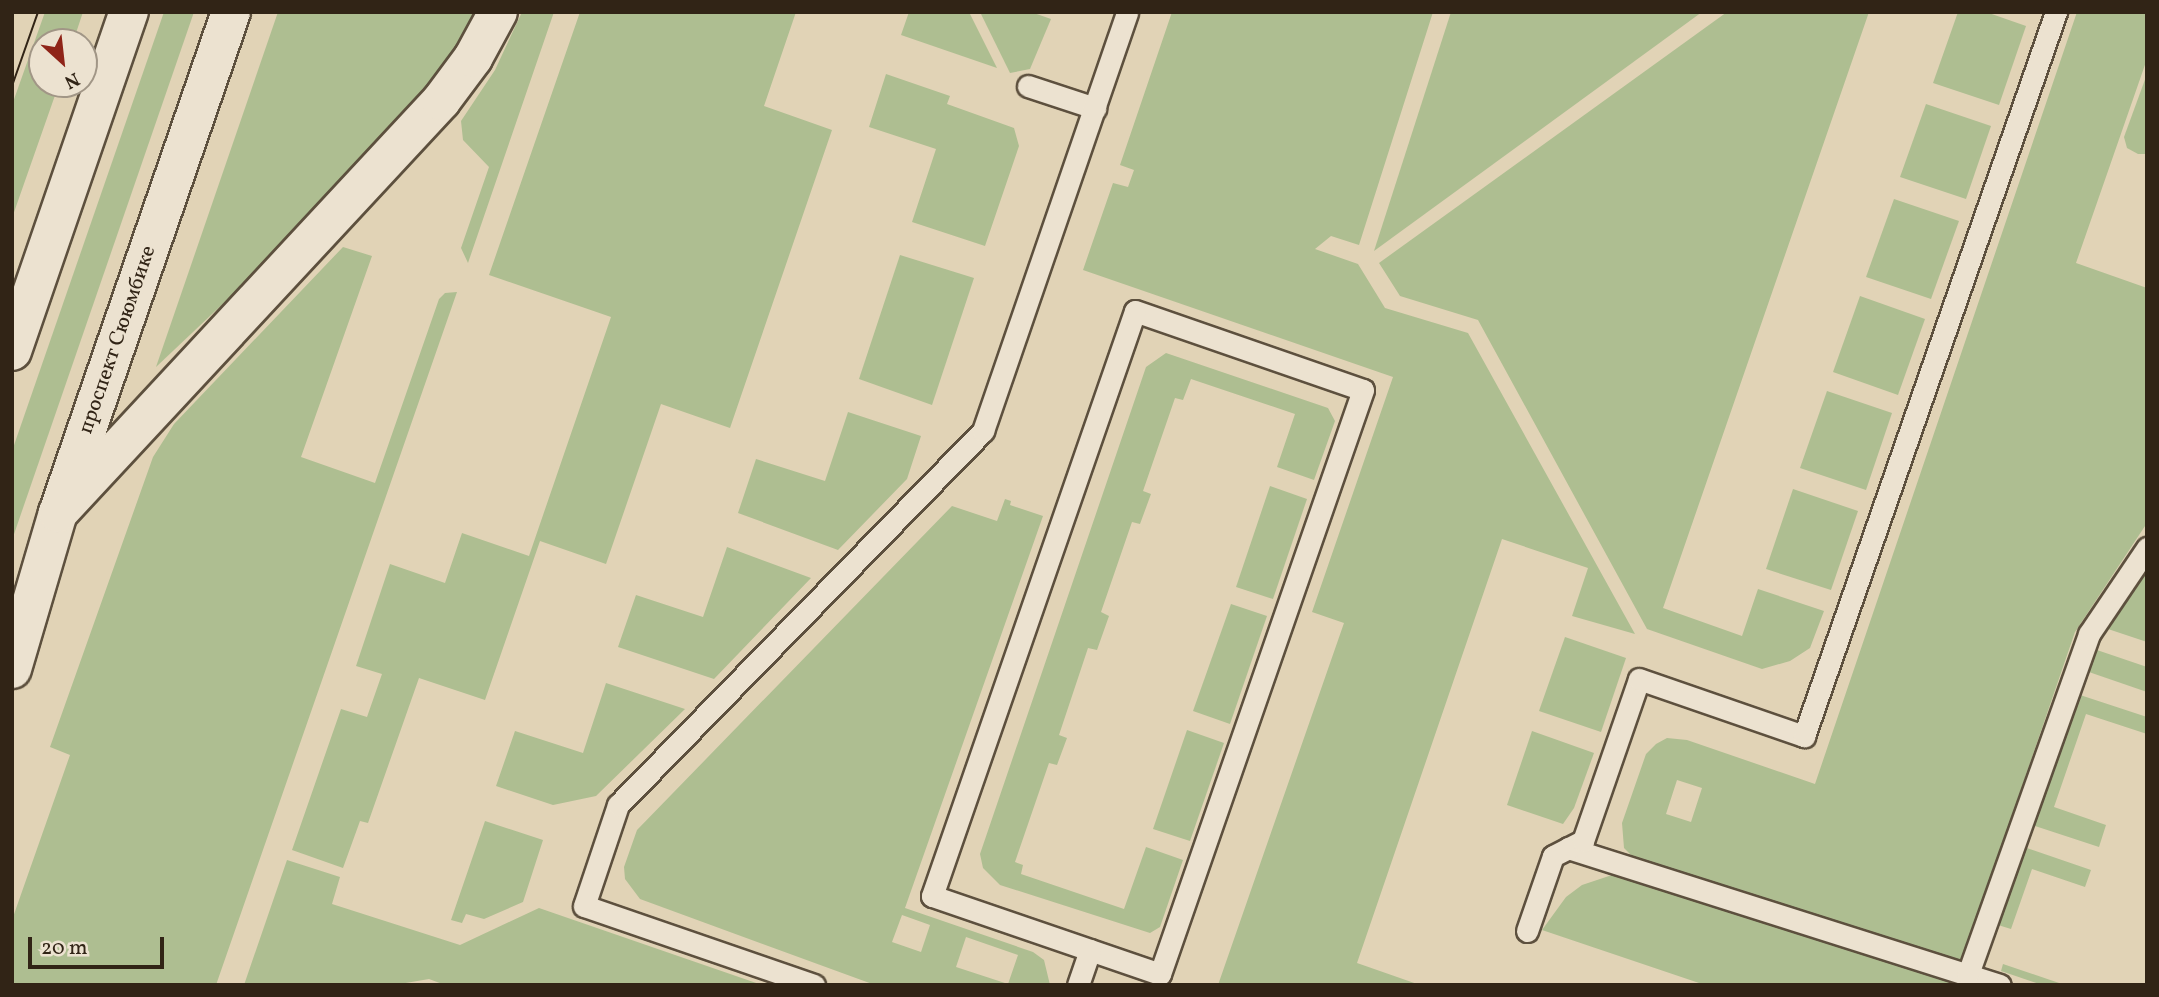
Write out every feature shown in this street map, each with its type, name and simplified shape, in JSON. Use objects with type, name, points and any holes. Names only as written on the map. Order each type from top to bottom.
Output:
[{"type":"main road","points":[[12,351],[129,12]]},
{"type":"main road","name":"проспект Сююмбике","points":[[12,669],[58,513],[231,12]]},
{"type":"main road","points":[[58,513],[440,101],[473,58],[498,12]]},
{"type":"lane","points":[[814,985],[584,906],[618,805],[983,431],[1127,12]]},
{"type":"lane","points":[[1527,931],[1553,856],[1583,841],[1639,679],[1804,736],[2056,12]]},
{"type":"lane","points":[[1028,86],[1095,108]]},
{"type":"lane","points":[[1135,311],[1363,390],[1160,974],[1090,950],[932,896],[1135,311]]},
{"type":"lane","points":[[1968,974],[2088,634],[2147,548]]},
{"type":"lane","points":[[1568,848],[2000,985]]},
{"type":"lane","points":[[1077,985],[1090,950]]},
{"type":"green space","points":[[45,12],[83,12],[78,28],[39,28]]},
{"type":"green space","points":[[164,12],[194,12],[12,540],[12,451]]},
{"type":"green space","points":[[278,12],[478,12],[434,82],[304,227],[156,367]]},
{"type":"green space","points":[[522,12],[554,12],[468,263],[461,248],[489,167],[463,140],[461,121],[495,70]]},
{"type":"green space","points":[[580,12],[796,12],[764,106],[832,130],[730,428],[661,404],[606,564],[540,541],[485,700],[419,678],[368,823],[360,821],[343,868],[292,850],[341,709],[367,717],[382,674],[356,666],[390,564],[445,583],[462,533],[529,556],[611,317],[489,275]]},
{"type":"green space","points":[[909,12],[969,12],[997,68],[901,35]]},
{"type":"green space","points":[[980,12],[1031,12],[1051,19],[1030,69],[1010,73]]},
{"type":"green space","points":[[1172,12],[1433,12],[1359,245],[1331,236],[1315,249],[1358,264],[1385,308],[1468,333],[1635,634],[1572,616],[1588,568],[1502,539],[1357,963],[1420,985],[1218,985],[1344,623],[1312,612],[1393,377],[1083,270],[1113,183],[1128,187],[1134,170],[1120,165]]},
{"type":"green space","points":[[1451,12],[1702,12],[1374,251]]},
{"type":"green space","points":[[1727,12],[1869,12],[1663,608],[1742,636],[1758,589],[1824,611],[1810,648],[1790,661],[1762,669],[1647,629],[1478,320],[1400,296],[1379,263]]},
{"type":"green space","points":[[1958,12],[1986,12],[2026,26],[1999,105],[1933,83]]},
{"type":"green space","points":[[2077,12],[2147,12],[2147,59],[2076,263],[2147,288],[2147,523],[2075,632],[1962,961],[1897,940],[1891,963],[1957,985],[1705,985],[1542,930],[1566,897],[1582,885],[1615,874],[1729,909],[1736,889],[1632,856],[1624,848],[1622,823],[1646,754],[1667,738],[1687,740],[1815,784]],"holes":[[[1677,780],[1702,788],[1691,822],[1666,814]]]},
{"type":"green space","points":[[28,60],[28,98],[54,98],[12,218],[12,105]]},
{"type":"green space","points":[[886,74],[950,96],[947,104],[1014,128],[1019,146],[985,246],[912,222],[936,149],[869,127]]},
{"type":"green space","points":[[2147,74],[2147,154],[2138,154],[2127,148],[2124,137]]},
{"type":"green space","points":[[1926,104],[1991,126],[1966,199],[1900,177]]},
{"type":"green space","points":[[1894,199],[1959,221],[1931,299],[1866,277]]},
{"type":"green space","points":[[343,247],[372,256],[301,457],[375,483],[439,299],[445,293],[457,292],[216,985],[12,985],[12,920],[70,755],[50,747],[153,457],[174,424]]},
{"type":"green space","points":[[900,255],[974,278],[932,405],[859,379]]},
{"type":"green space","points":[[1860,296],[1925,319],[1898,395],[1833,372]]},
{"type":"green space","points":[[1166,353],[1328,408],[1335,421],[1314,480],[1277,467],[1295,414],[1191,379],[1183,400],[1175,398],[1143,491],[1151,494],[1140,524],[1132,522],[1101,612],[1109,616],[1097,650],[1088,648],[1059,735],[1067,738],[1057,765],[1049,763],[1015,862],[1023,865],[1021,874],[1124,909],[1146,847],[1183,860],[1160,927],[1150,933],[1000,885],[983,868],[980,854],[1146,367]]},
{"type":"green space","points":[[1827,391],[1892,413],[1866,490],[1800,468]]},
{"type":"green space","points":[[848,412],[921,436],[907,479],[838,550],[738,513],[756,459],[825,481]]},
{"type":"green space","points":[[1270,486],[1307,499],[1273,599],[1236,587]]},
{"type":"green space","points":[[1793,489],[1858,511],[1831,590],[1766,569]]},
{"type":"green space","points":[[1005,499],[1011,501],[1010,505],[1043,516],[905,908],[1033,952],[1044,960],[1050,985],[875,985],[640,899],[625,879],[624,867],[637,830],[952,506],[997,521]],"holes":[[[902,915],[930,925],[921,952],[892,942]],[[966,937],[1018,955],[1008,984],[956,967]]]},
{"type":"green space","points":[[727,547],[811,578],[714,679],[618,647],[636,595],[703,617]]},
{"type":"green space","points":[[2147,566],[2147,642],[2105,628]]},
{"type":"green space","points":[[1231,604],[1267,616],[1230,724],[1193,711]]},
{"type":"green space","points":[[1565,637],[1626,658],[1601,732],[1539,711]]},
{"type":"green space","points":[[2094,649],[2147,667],[2147,692],[2086,671]]},
{"type":"green space","points":[[606,683],[685,709],[596,796],[553,805],[496,786],[515,731],[583,753]]},
{"type":"green space","points":[[2077,694],[2147,717],[2147,734],[2086,714],[2054,807],[2106,825],[2099,847],[2032,825]]},
{"type":"green space","points":[[1187,730],[1224,743],[1190,841],[1153,829]]},
{"type":"green space","points":[[1532,731],[1594,753],[1574,808],[1563,824],[1507,805]]},
{"type":"green space","points":[[485,821],[543,840],[523,902],[484,919],[466,914],[462,923],[451,920]]},
{"type":"green space","points":[[2024,847],[2091,870],[2085,887],[2032,869],[2011,929],[1998,925]]},
{"type":"green space","points":[[287,860],[340,877],[332,904],[460,945],[539,908],[762,985],[445,985],[429,979],[394,985],[244,985]]},
{"type":"green space","points":[[2003,964],[2065,985],[2042,985],[2001,971]]},
{"type":"tram line","points":[[12,16],[13,12]]},
{"type":"tram line","points":[[12,86],[38,12]]}]
